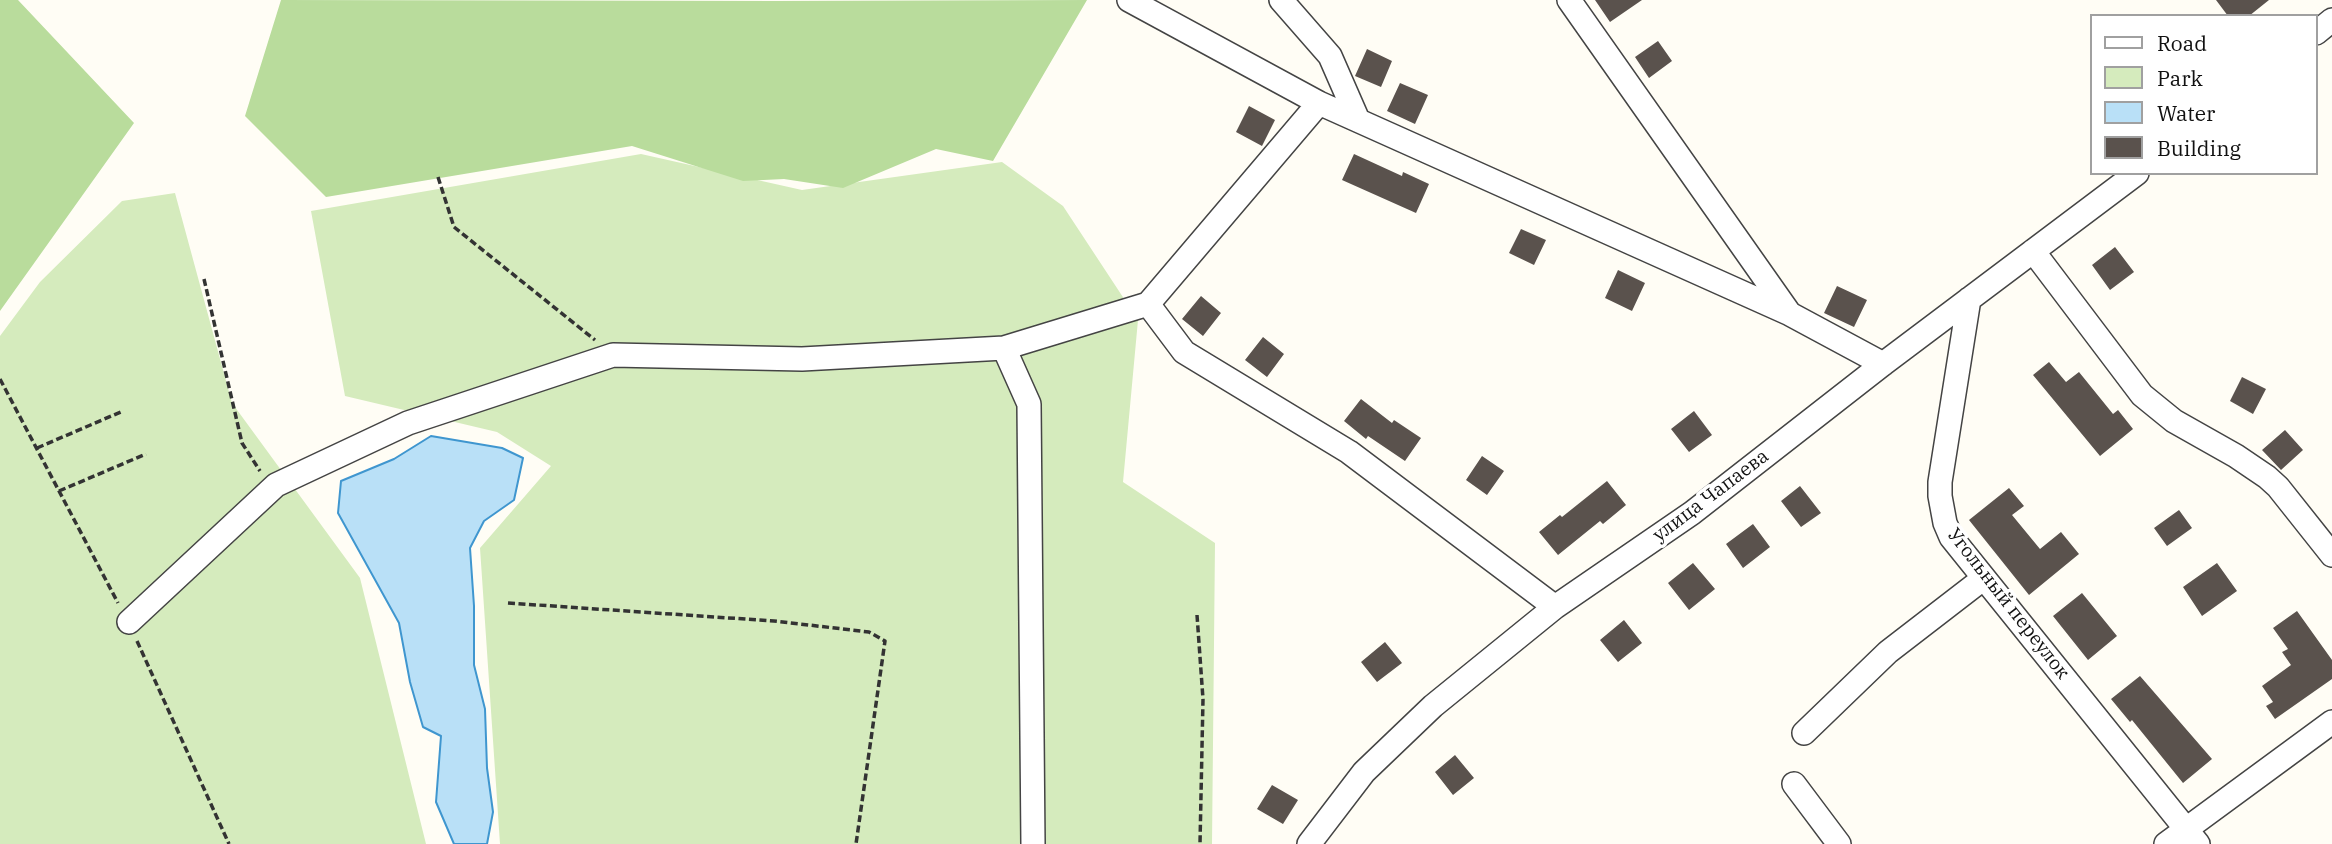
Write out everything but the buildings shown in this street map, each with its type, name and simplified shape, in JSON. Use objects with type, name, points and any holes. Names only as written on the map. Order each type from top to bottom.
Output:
[{"type":"street","points":[[1281,0],[1330,56],[1358,121]]},
{"type":"street","points":[[1569,0],[1790,314]]},
{"type":"street","points":[[1140,3],[1319,103],[1790,314],[1883,364]]},
{"type":"street","points":[[2318,31],[2332,20]]},
{"type":"street","points":[[129,622],[276,485],[408,423],[613,355],[802,359],[1004,348],[1148,304],[1319,103]]},
{"type":"street","name":"улица Чапаева","points":[[1309,844],[1364,772],[1433,706],[1555,607],[1692,513],[1883,364],[2134,175]]},
{"type":"street","points":[[2034,251],[2134,387],[2174,421],[2267,477],[2332,555]]},
{"type":"street","name":"Угольный переулок","points":[[1969,299],[1940,496],[1941,510],[1951,537],[2192,836]]},
{"type":"street","points":[[1148,304],[1184,352],[1349,452],[1555,607]]},
{"type":"street","points":[[1004,348],[1029,404],[1033,844]]},
{"type":"street","points":[[1804,733],[1888,652],[1984,578]]},
{"type":"street","points":[[2166,844],[2192,836],[2332,722]]},
{"type":"street","points":[[1794,784],[1839,844]]},
{"type":"path","points":[[438,177],[454,227],[613,355]]},
{"type":"path","points":[[204,279],[242,443],[272,489]]},
{"type":"path","points":[[37,448],[123,411]]},
{"type":"path","points":[[59,491],[146,454]]},
{"type":"path","points":[[508,603],[774,621],[869,632],[885,641],[856,844]]},
{"type":"path","points":[[1197,615],[1203,699],[1200,844]]},
{"type":"green space","points":[[0,0],[18,0],[134,123],[0,311]]},
{"type":"green space","points":[[281,0],[1087,0],[993,161],[936,149],[843,188],[784,179],[743,181],[632,146],[326,197],[245,116]]},
{"type":"green space","points":[[641,154],[802,190],[1002,162],[1063,206],[1138,320],[1123,482],[1215,543],[1212,844],[500,844],[480,548],[551,466],[497,432],[345,396],[311,211]]},
{"type":"green space","points":[[175,193],[232,403],[360,578],[426,844],[0,844],[0,336],[40,282],[122,201]]},
{"type":"water","points":[[431,436],[502,448],[523,458],[514,500],[484,521],[470,548],[474,665],[485,709],[487,768],[493,812],[487,844],[454,844],[436,802],[441,736],[423,727],[410,682],[399,623],[338,513],[341,481],[394,459]]}]
